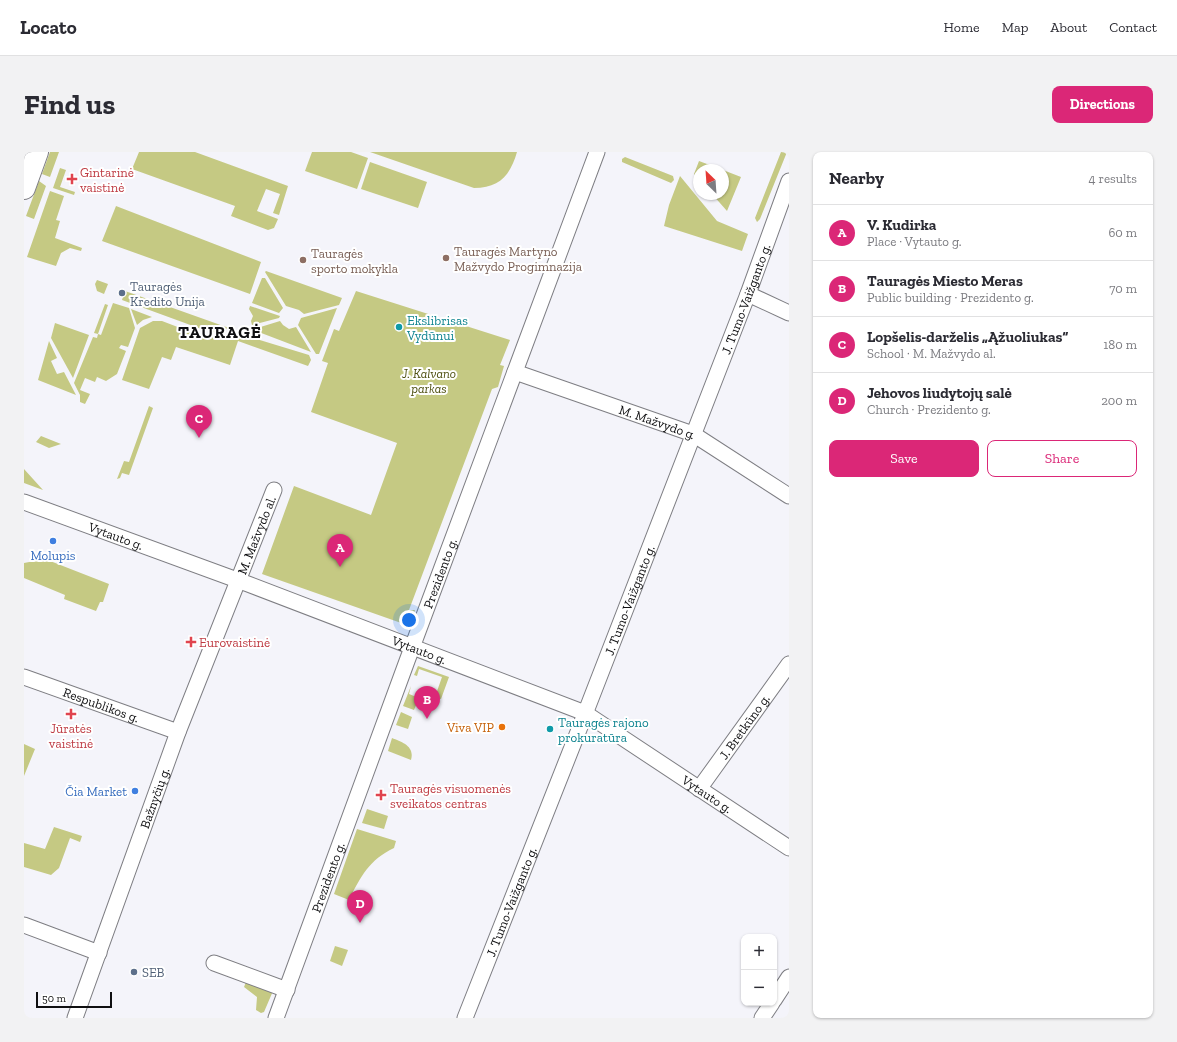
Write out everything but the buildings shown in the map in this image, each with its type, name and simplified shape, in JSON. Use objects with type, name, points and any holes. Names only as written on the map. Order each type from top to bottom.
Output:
[{"type":"highway","points":[[24,188],[37,152]]},
{"type":"street","name":"Prezidento g.","points":[[276,1018],[597,152]]},
{"type":"street","name":"J. Tumo-Vaižganto g.","points":[[465,1018],[748,294],[789,182]]},
{"type":"street","points":[[748,294],[789,313]]},
{"type":"street","name":"M. Mažvydo g.","points":[[515,372],[693,434],[789,496]]},
{"type":"street","name":"M. Mažvydo al.","points":[[238,580],[274,490]]},
{"type":"street","name":"Vytauto g.","points":[[24,502],[238,580],[585,713],[789,848]]},
{"type":"street","name":"Bažnyčių g.","points":[[75,1018],[178,732],[238,580]]},
{"type":"street","name":"J. Bretkūno g.","points":[[699,789],[789,664]]},
{"type":"street","name":"Respublikos g.","points":[[24,677],[178,732]]},
{"type":"street","points":[[24,925],[99,953]]},
{"type":"street","points":[[214,963],[287,990]]},
{"type":"street","points":[[777,995],[789,977]]},
{"type":"street","points":[[762,1018],[770,1006]]},
{"type":"green space","points":[[50,152],[59,152],[50,177],[42,174]]},
{"type":"green space","points":[[139,152],[195,152],[288,186],[279,215],[273,213],[280,194],[266,189],[257,211],[278,219],[274,228],[268,230],[231,216],[235,206],[132,169]]},
{"type":"green space","points":[[312,152],[351,152],[368,158],[357,189],[305,171]]},
{"type":"green space","points":[[370,152],[517,152],[511,168],[502,179],[490,186],[474,188]]},
{"type":"green space","points":[[781,152],[787,152],[760,219],[757,222],[755,218]]},
{"type":"green space","points":[[625,157],[673,176],[674,180],[671,183],[622,162],[622,159]]},
{"type":"green space","points":[[699,161],[707,164],[698,164]]},
{"type":"green space","points":[[370,162],[427,182],[418,208],[361,189]]},
{"type":"green space","points":[[60,168],[66,170],[60,187],[75,192],[74,195],[53,188]]},
{"type":"green space","points":[[729,172],[741,177],[727,211],[717,200],[729,200]]},
{"type":"green space","points":[[680,176],[693,192],[693,200],[700,200],[717,221],[748,234],[742,251],[664,226],[669,205]]},
{"type":"green space","points":[[39,181],[46,186],[34,219],[26,216]]},
{"type":"green space","points":[[50,191],[64,196],[56,220],[60,221],[55,238],[82,248],[81,251],[70,248],[61,253],[56,266],[27,257]]},
{"type":"green space","points":[[116,206],[261,262],[250,294],[102,241]]},
{"type":"green space","points":[[266,271],[342,298],[339,305],[304,314],[299,310],[286,306],[265,272]]},
{"type":"green space","points":[[262,278],[265,278],[283,308],[279,313],[252,303]]},
{"type":"green space","points":[[97,280],[108,284],[104,294],[97,291],[95,284]]},
{"type":"green space","points":[[125,291],[229,328],[214,332],[204,330],[122,300]]},
{"type":"green space","name":"J. Kalvano parkas","points":[[356,291],[510,340],[500,365],[504,366],[498,387],[492,389],[409,610],[415,610],[412,619],[404,624],[262,574],[294,486],[371,515],[397,443],[311,412],[328,363],[322,361],[334,329],[339,331]]},
{"type":"green space","points":[[113,303],[129,308],[135,328],[128,347],[121,345],[119,348],[126,351],[117,374],[106,381],[97,377],[95,382],[85,378],[80,390],[90,394],[85,404],[80,402],[80,395],[74,383],[93,337],[97,338],[98,334],[101,335]]},
{"type":"green space","points":[[105,304],[108,305],[98,334],[94,333]]},
{"type":"green space","points":[[250,306],[280,316],[279,318],[252,325],[251,321],[253,316],[249,309]]},
{"type":"green space","points":[[337,308],[319,354],[316,354],[298,325],[301,318]]},
{"type":"green space","points":[[131,309],[152,317],[143,320],[137,325]]},
{"type":"green space","points":[[153,321],[162,321],[196,334],[213,337],[247,336],[309,355],[311,360],[308,366],[238,341],[230,365],[176,347],[171,360],[162,357],[149,389],[122,380],[140,328]]},
{"type":"green space","points":[[280,321],[289,329],[296,327],[311,352],[254,329]]},
{"type":"green space","points":[[55,323],[89,335],[73,378],[51,338]]},
{"type":"green space","points":[[49,341],[57,358],[51,361],[57,374],[64,372],[76,395],[38,380]]},
{"type":"green space","points":[[149,406],[153,408],[129,475],[122,473],[120,478],[117,479],[124,461],[129,462]]},
{"type":"green space","points":[[41,436],[61,444],[49,448],[36,442]]},
{"type":"green space","points":[[24,469],[43,490],[24,483]]},
{"type":"green space","points":[[45,559],[109,584],[103,602],[100,602],[96,611],[64,599],[65,595],[24,578],[24,563]]},
{"type":"green space","points":[[418,666],[449,677],[441,699],[435,697],[442,677],[419,669],[417,676],[414,675]]},
{"type":"green space","points":[[411,686],[409,694],[419,698],[414,710],[403,706]]},
{"type":"green space","points":[[401,712],[412,717],[408,729],[396,725]]},
{"type":"green space","points":[[392,738],[407,745],[411,751],[411,760],[388,751]]},
{"type":"green space","points":[[24,744],[35,749],[24,776]]},
{"type":"green space","points":[[367,809],[388,816],[384,829],[362,823]]},
{"type":"green space","points":[[54,827],[82,836],[80,842],[70,838],[59,868],[51,875],[24,867],[24,843],[45,849]]},
{"type":"green space","points":[[357,829],[396,841],[394,848],[372,863],[362,876],[349,900],[334,894]]},
{"type":"green space","points":[[335,946],[348,950],[342,966],[330,961]]},
{"type":"green space","points":[[246,982],[273,991],[264,1012],[261,1013],[256,1010],[257,997],[244,987]]},
{"type":"place","name":"Gintarinė vaistinė","points":[[72,179]]},
{"type":"place","name":"Tauragės Martyno Mažvydo Progimnazija","points":[[446,258]]},
{"type":"place","name":"Tauragės sporto mokykla","points":[[303,260]]},
{"type":"place","name":"Tauragės Kredito Unija","points":[[122,293]]},
{"type":"place","name":"Ekslibrisas Vydūnui","points":[[399,327]]},
{"type":"place","name":"Lopšelis-darželis „Ąžuoliukas“","points":[[199,438]]},
{"type":"place","name":"Molupis","points":[[53,541]]},
{"type":"place","name":"V. Kudirka","points":[[340,567]]},
{"type":"place","name":"Eurovaistinė","points":[[191,642]]},
{"type":"place","name":"Jūratės vaistinė","points":[[71,714]]},
{"type":"place","name":"Tauragės Miesto Meras","points":[[427,719]]},
{"type":"place","name":"Viva VIP","points":[[502,727]]},
{"type":"place","name":"Tauragės rajono prokuratūra","points":[[550,729]]},
{"type":"place","name":"Čia Market","points":[[135,791]]},
{"type":"place","name":"Tauragės visuomenės sveikatos centras","points":[[381,795]]},
{"type":"place","name":"Jehovos liudytojų salė","points":[[360,923]]},
{"type":"place","name":"SEB","points":[[134,972]]},
{"type":"district","name":"TAURAGĖ","points":[[220,332]]}]
